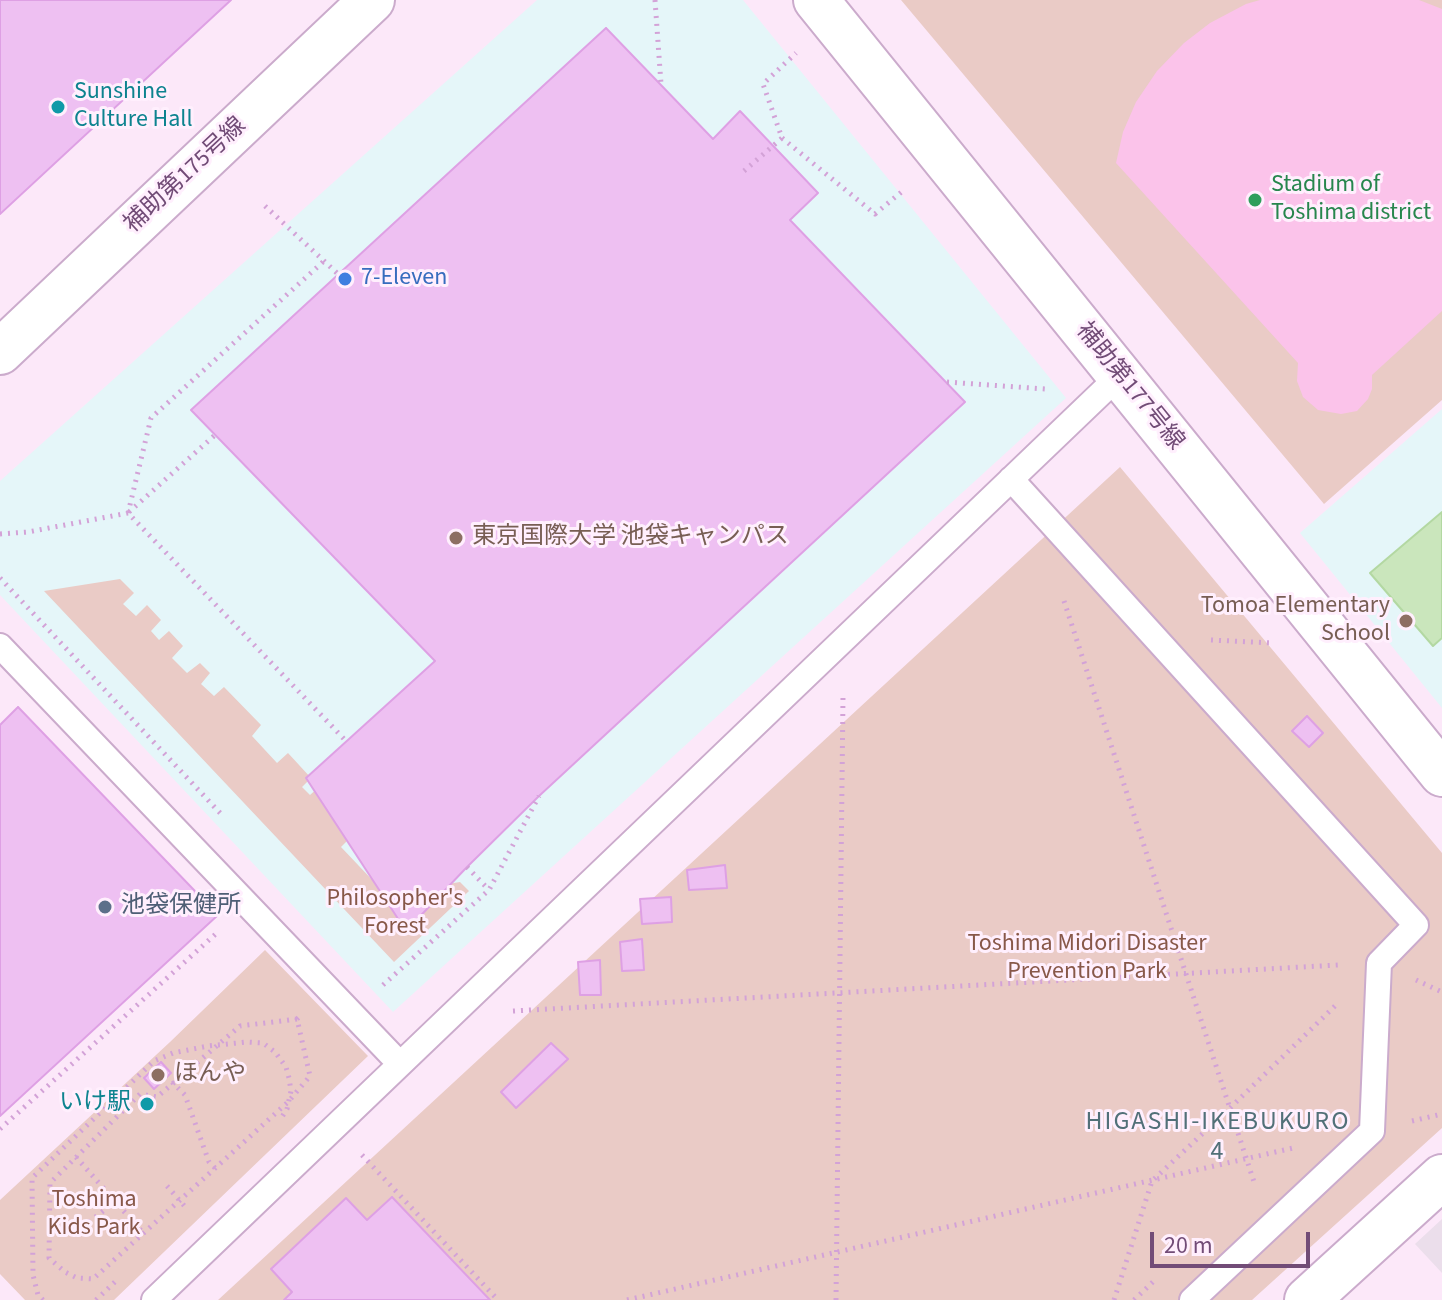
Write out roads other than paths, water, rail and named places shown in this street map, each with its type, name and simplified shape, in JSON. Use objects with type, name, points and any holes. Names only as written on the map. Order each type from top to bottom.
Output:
[{"type":"street","name":"補助第175号線","points":[[0,352],[372,0]]},
{"type":"street","name":"補助第177号線","points":[[816,0],[1442,774]]},
{"type":"street","points":[[1307,1300],[1442,1177]]},
{"type":"lane","points":[[161,1298],[400,1064],[1120,375]]},
{"type":"lane","points":[[1011,479],[1416,925],[1379,963],[1372,1131],[1192,1300]]},
{"type":"lane","points":[[0,646],[400,1064]]},
{"type":"place","name":"Sunshine Culture Hall","points":[[58,107]]},
{"type":"place","name":"Stadium of Toshima district","points":[[1255,200]]},
{"type":"place","name":"7-Eleven","points":[[345,279]]},
{"type":"place","name":"東京国際大学 池袋キャンパス","points":[[456,538]]},
{"type":"place","name":"Tomoa Elementary School","points":[[1406,621]]},
{"type":"place","name":"池袋保健所","points":[[105,907]]},
{"type":"place","name":"ほんや","points":[[158,1075]]},
{"type":"place","name":"いけ駅","points":[[147,1104]]},
{"type":"district","name":"HIGASHI-IKEBUKURO 4","points":[[1218,1138]]},
{"type":"park label","name":"Philosopher's Forest","points":[[395,914]]},
{"type":"park label","name":"Toshima Midori Disaster Prevention Park","points":[[1087,959]]},
{"type":"park label","name":"Toshima Kids Park","points":[[94,1215]]}]
